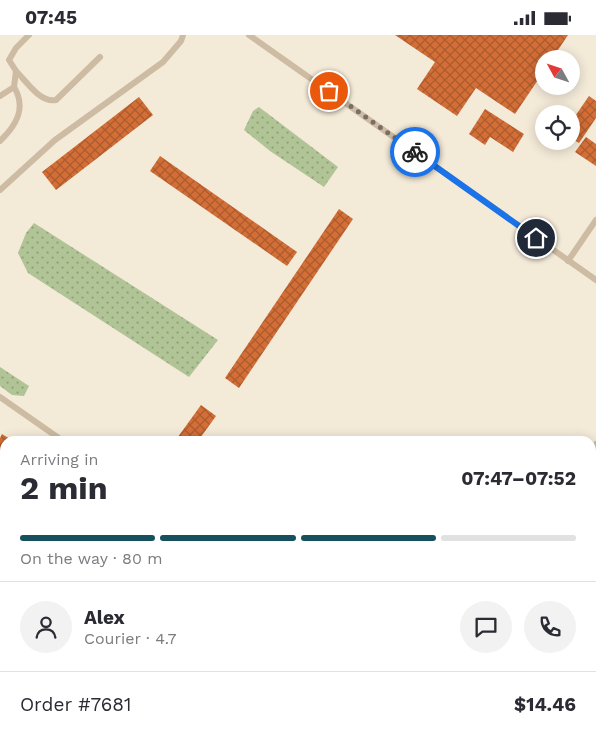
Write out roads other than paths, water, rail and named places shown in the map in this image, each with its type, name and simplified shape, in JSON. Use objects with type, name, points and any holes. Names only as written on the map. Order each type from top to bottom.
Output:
[{"type":"lane","points":[[29,35],[16,48],[9,60],[16,71],[43,98],[50,101],[56,100],[100,57]]},
{"type":"lane","points":[[0,190],[54,140],[163,61],[181,41],[183,35]]},
{"type":"lane","points":[[249,35],[596,280]]},
{"type":"lane","points":[[0,141],[11,129],[19,111],[20,100],[14,87],[16,71]]},
{"type":"lane","points":[[0,96],[14,87]]},
{"type":"lane","points":[[568,261],[596,220]]},
{"type":"lane","points":[[0,397],[56,436]]}]
